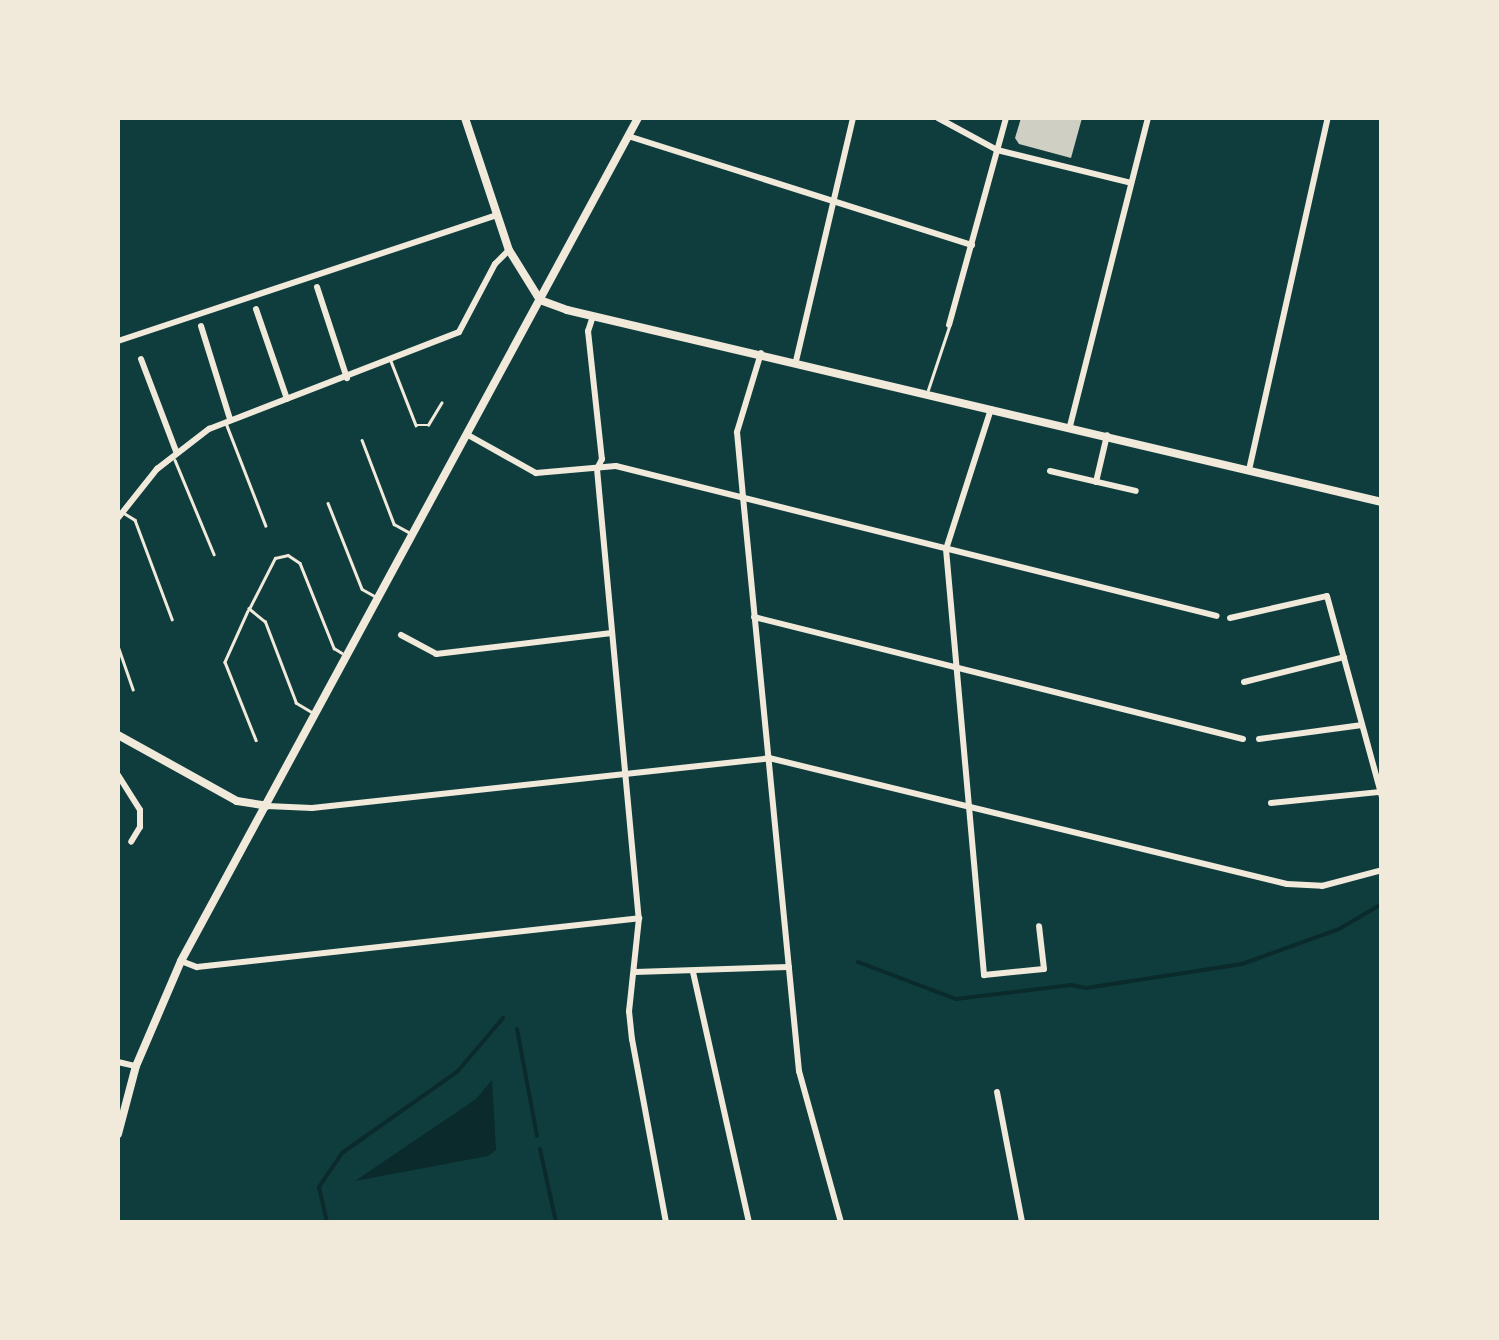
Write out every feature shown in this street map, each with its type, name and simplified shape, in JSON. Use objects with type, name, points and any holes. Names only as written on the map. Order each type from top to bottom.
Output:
[{"type":"street","points":[[465,118],[509,250],[540,300],[593,316],[1382,502]]},
{"type":"street","points":[[118,1134],[136,1066],[181,961],[638,118]]},
{"type":"street","points":[[796,361],[853,118]]},
{"type":"street","points":[[938,118],[997,150],[1130,183]]},
{"type":"street","points":[[950,325],[1006,118]]},
{"type":"street","points":[[1070,426],[1148,118]]},
{"type":"street","points":[[1249,470],[1328,118]]},
{"type":"street","points":[[628,136],[832,204],[972,245]]},
{"type":"street","points":[[118,341],[497,215]]},
{"type":"street","points":[[119,515],[173,453],[228,420],[391,362],[459,332],[495,264],[509,250]]},
{"type":"street","points":[[317,287],[346,378]]},
{"type":"street","points":[[256,309],[288,399]]},
{"type":"street","points":[[593,316],[588,331],[602,459],[597,469],[639,918],[632,1039],[666,1222]]},
{"type":"street","points":[[201,326],[228,420]]},
{"type":"street","points":[[761,353],[738,432],[742,498],[799,1071],[841,1222]]},
{"type":"street","points":[[140,360],[173,453]]},
{"type":"street","points":[[992,408],[946,549],[984,975],[1044,969],[1039,926]]},
{"type":"street","points":[[468,435],[536,472],[616,466],[1217,616]]},
{"type":"street","points":[[1096,482],[1107,435]]},
{"type":"street","points":[[1050,471],[1136,491]]},
{"type":"street","points":[[118,494],[128,502]]},
{"type":"street","points":[[1230,618],[1328,596],[1381,795],[1272,803]]},
{"type":"street","points":[[754,618],[1243,739]]},
{"type":"street","points":[[401,635],[436,654],[612,633]]},
{"type":"street","points":[[1244,682],[1344,657]]},
{"type":"street","points":[[1259,739],[1362,725]]},
{"type":"street","points":[[118,749],[121,737],[238,801],[312,808],[769,758],[1286,884],[1322,886],[1382,870]]},
{"type":"street","points":[[118,775],[140,810],[140,827],[132,842]]},
{"type":"street","points":[[181,961],[197,967],[639,918]]},
{"type":"street","points":[[635,972],[789,966]]},
{"type":"street","points":[[693,972],[749,1222]]},
{"type":"street","points":[[118,1062],[136,1066]]},
{"type":"street","points":[[997,1092],[1022,1222]]},
{"type":"lane","points":[[928,392],[950,325]]},
{"type":"lane","points":[[391,362],[416,425],[428,425],[441,403]]},
{"type":"lane","points":[[228,420],[266,526]]},
{"type":"lane","points":[[362,440],[394,524],[413,535]]},
{"type":"lane","points":[[173,453],[214,554]]},
{"type":"lane","points":[[328,502],[362,589],[379,599]]},
{"type":"lane","points":[[119,515],[134,520],[172,619]]},
{"type":"lane","points":[[256,740],[225,662],[272,561],[280,556],[295,558],[334,648],[348,656]]},
{"type":"lane","points":[[249,610],[266,622],[296,704],[316,715]]},
{"type":"lane","points":[[118,646],[133,689]]},
{"type":"water","points":[[492,1080],[496,1150],[488,1156],[355,1181],[476,1099]]},
{"type":"building","points":[[1021,118],[1082,118],[1071,158],[1019,144],[1015,138]]},
{"type":"waterway","points":[[858,962],[956,999],[1071,985],[1086,988],[1242,964],[1339,929],[1382,904]]},
{"type":"waterway","points":[[327,1222],[319,1187],[342,1153],[457,1072],[503,1018]]},
{"type":"waterway","points":[[517,1029],[537,1136]]},
{"type":"waterway","points":[[540,1149],[556,1222]]}]
